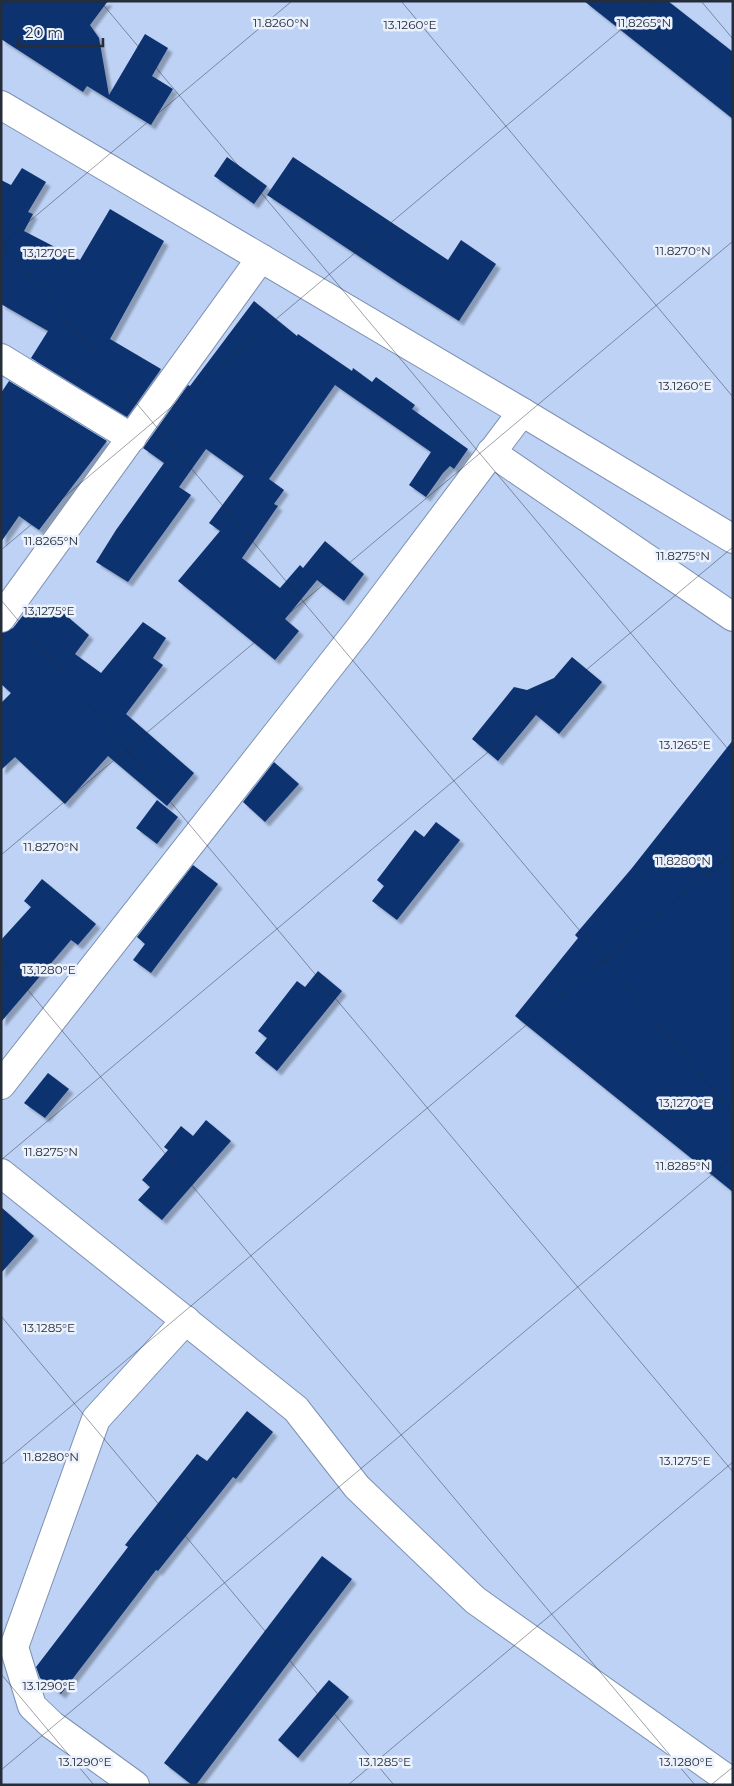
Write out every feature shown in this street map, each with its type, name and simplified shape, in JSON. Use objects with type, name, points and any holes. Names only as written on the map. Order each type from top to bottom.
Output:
[{"type":"street","points":[[1,105],[522,412],[733,539]]},
{"type":"street","points":[[1,618],[261,258]]},
{"type":"street","points":[[1,358],[132,438]]},
{"type":"street","points":[[1,1086],[359,629],[522,412]]},
{"type":"street","points":[[491,452],[733,617]]},
{"type":"street","points":[[1,1173],[296,1409],[357,1487],[475,1600],[730,1775]]},
{"type":"street","points":[[135,1785],[52,1725],[32,1706],[14,1648],[96,1419],[186,1320]]},
{"type":"building","points":[[1,1],[108,1],[90,25],[99,38],[109,95],[145,34],[168,48],[152,76],[173,89],[151,125],[87,86],[83,92],[1,39]]},
{"type":"building","points":[[584,1],[668,1],[733,52],[733,119]]},
{"type":"building","points":[[227,157],[267,186],[254,204],[214,176]]},
{"type":"building","points":[[293,157],[448,260],[461,240],[496,264],[459,321],[267,195]]},
{"type":"building","points":[[22,168],[46,182],[28,212],[33,214],[24,231],[80,260],[110,209],[164,241],[110,339],[161,369],[127,417],[31,358],[48,331],[1,304],[1,180],[11,185]]},
{"type":"building","points":[[254,301],[297,336],[298,334],[352,371],[353,368],[372,382],[376,377],[415,405],[412,409],[468,449],[454,469],[450,466],[443,473],[426,497],[409,485],[431,452],[335,385],[269,479],[284,490],[274,504],[278,506],[242,558],[280,588],[300,565],[303,568],[325,541],[364,574],[344,601],[317,580],[285,619],[299,631],[275,660],[178,581],[220,531],[209,523],[244,476],[206,449],[179,487],[191,495],[128,582],[96,562],[116,530],[164,463],[143,448],[188,385],[190,386]]},
{"type":"building","points":[[9,381],[107,441],[39,530],[19,516],[1,542],[1,393]]},
{"type":"building","points":[[32,604],[46,617],[55,606],[89,635],[75,654],[101,673],[143,622],[166,638],[153,658],[163,665],[126,714],[194,773],[167,806],[108,756],[65,804],[15,757],[1,770],[1,703],[11,693],[1,684],[1,633],[13,628]]},
{"type":"building","points":[[572,657],[602,682],[559,734],[536,715],[498,761],[472,739],[514,687],[527,690],[554,678]]},
{"type":"building","points":[[733,740],[733,1192],[515,1016],[578,938],[575,935],[632,868]]},
{"type":"building","points":[[274,762],[299,784],[265,822],[243,802]]},
{"type":"building","points":[[157,800],[178,817],[157,844],[136,828]]},
{"type":"building","points":[[436,822],[460,840],[397,920],[372,901],[384,886],[377,880],[415,830],[424,837]]},
{"type":"building","points":[[193,865],[218,884],[151,973],[133,960],[145,944],[137,937]]},
{"type":"building","points":[[42,879],[96,924],[78,945],[71,940],[1,1022],[1,940],[31,907],[24,901]]},
{"type":"building","points":[[318,971],[342,991],[277,1071],[255,1053],[267,1038],[258,1031],[297,981],[305,987]]},
{"type":"building","points":[[48,1073],[69,1089],[45,1118],[24,1103]]},
{"type":"building","points":[[206,1120],[231,1141],[162,1220],[138,1200],[150,1187],[142,1180],[168,1150],[164,1147],[181,1126],[193,1136]]},
{"type":"building","points":[[1,1207],[34,1236],[1,1273]]},
{"type":"building","points":[[247,1411],[273,1432],[236,1479],[233,1477],[158,1571],[156,1570],[61,1694],[40,1678],[36,1667],[128,1547],[125,1545],[197,1454],[207,1461]]},
{"type":"building","points":[[322,1556],[352,1579],[196,1785],[192,1785],[164,1763]]},
{"type":"building","points":[[329,1680],[349,1697],[298,1758],[278,1740]]}]
